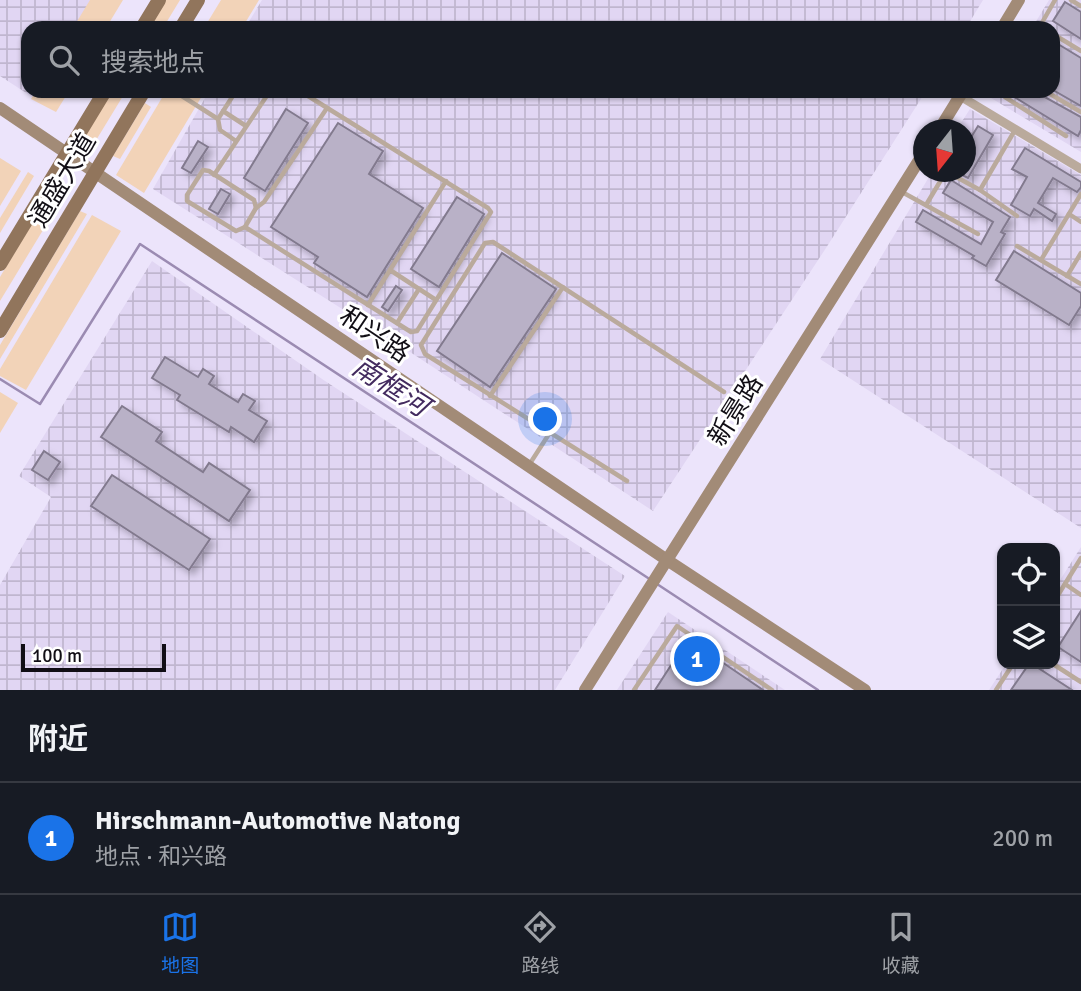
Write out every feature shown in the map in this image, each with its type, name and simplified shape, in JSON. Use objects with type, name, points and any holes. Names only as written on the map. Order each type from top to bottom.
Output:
[{"type":"main road","points":[[146,21],[159,0]]},
{"type":"main road","points":[[185,21],[198,0]]},
{"type":"main road","name":"通盛大道","points":[[0,264],[101,98]]},
{"type":"main road","name":"通盛大道","points":[[0,331],[140,98]]},
{"type":"street","points":[[1006,21],[1020,0]]},
{"type":"street","points":[[946,119],[959,98]]},
{"type":"street","points":[[970,98],[1081,169]]},
{"type":"street","name":"和兴路","points":[[0,107],[667,560],[865,690]]},
{"type":"street","name":"新景路","points":[[585,690],[913,170]]},
{"type":"lane","points":[[1044,21],[1055,0]]},
{"type":"lane","points":[[1071,0],[1081,6]]},
{"type":"lane","points":[[1060,38],[1081,51]]},
{"type":"lane","points":[[185,98],[218,119]]},
{"type":"lane","points":[[231,98],[218,119],[220,130],[236,141]]},
{"type":"lane","points":[[214,175],[265,98]]},
{"type":"lane","points":[[245,227],[411,332],[417,331],[491,212],[311,98]]},
{"type":"lane","points":[[1007,98],[1066,136]]},
{"type":"lane","points":[[1057,98],[1081,112]]},
{"type":"lane","points":[[256,208],[254,200],[203,170],[187,195],[187,201],[236,231],[245,227],[327,108]]},
{"type":"lane","points":[[223,111],[246,126]]},
{"type":"lane","points":[[980,190],[1016,129]]},
{"type":"lane","points":[[926,205],[944,175],[949,173],[980,190],[1017,216]]},
{"type":"lane","points":[[368,305],[446,181]]},
{"type":"lane","points":[[900,191],[978,234]]},
{"type":"lane","points":[[1041,260],[1081,194]]},
{"type":"lane","points":[[1069,214],[1081,222]]},
{"type":"lane","points":[[627,481],[425,354],[421,345],[485,243],[494,242],[724,392]]},
{"type":"lane","points":[[1017,246],[1081,284]]},
{"type":"lane","points":[[1067,276],[1081,253]]},
{"type":"lane","points":[[390,270],[436,300]]},
{"type":"lane","points":[[490,396],[563,287]]},
{"type":"lane","points":[[397,323],[419,289]]},
{"type":"lane","points":[[528,466],[549,434]]},
{"type":"lane","points":[[1060,592],[1081,558]]},
{"type":"lane","points":[[1065,584],[1081,594]]},
{"type":"lane","points":[[634,690],[677,626],[772,690]]},
{"type":"lane","points":[[1060,668],[1081,682]]},
{"type":"lane","points":[[996,690],[1010,669]]},
{"type":"shaded area","points":[[0,0],[93,0],[80,21],[21,21],[21,90],[0,76]]},
{"type":"shaded area","points":[[90,0],[123,0],[110,21],[77,21]]},
{"type":"shaded area","points":[[166,0],[180,0],[167,21],[153,21]]},
{"type":"shaded area","points":[[221,0],[259,0],[246,21],[208,21]]},
{"type":"shaded area","points":[[262,0],[983,0],[970,21],[249,21]]},
{"type":"shaded area","points":[[1049,0],[1081,0],[1081,152],[991,98],[1060,98],[1060,21],[1036,21]]},
{"type":"shaded area","points":[[32,98],[65,98],[56,112]]},
{"type":"shaded area","points":[[107,98],[122,98],[95,142],[85,136]]},
{"type":"shaded area","points":[[162,98],[201,98],[144,193],[116,175]]},
{"type":"shaded area","points":[[205,98],[922,98],[653,511],[410,352],[153,189]]},
{"type":"shaded area","points":[[145,103],[151,107],[120,159],[113,156]]},
{"type":"shaded area","points":[[970,109],[1081,175],[1081,528],[820,359],[926,182],[976,182],[976,119],[964,119]]},
{"type":"shaded area","points":[[0,158],[21,171],[0,206]]},
{"type":"shaded area","points":[[28,172],[34,176],[0,233],[0,218]]},
{"type":"shaded area","points":[[52,190],[63,197],[0,301],[0,277]]},
{"type":"shaded area","points":[[80,211],[87,214],[0,359],[0,345]]},
{"type":"shaded area","points":[[92,215],[121,231],[26,390],[0,376],[0,369]]},
{"type":"shaded area","points":[[152,261],[325,381],[625,576],[555,690],[0,690],[0,585],[51,497],[19,476]]},
{"type":"shaded area","points":[[0,392],[18,403],[0,433]]},
{"type":"shaded area","points":[[1081,547],[1081,690],[989,690],[1003,669],[1060,669],[1060,580]]},
{"type":"shaded area","points":[[668,612],[785,690],[617,690]]},
{"type":"building","points":[[1065,2],[1081,12],[1081,39],[1060,26],[1060,21],[1053,21]]},
{"type":"building","points":[[1060,45],[1081,58],[1081,106],[1060,94]]},
{"type":"building","points":[[1016,98],[1047,98],[1081,117],[1078,136]]},
{"type":"building","points":[[286,109],[308,123],[265,191],[244,178]]},
{"type":"building","points":[[338,123],[383,151],[369,174],[423,208],[367,297],[314,263],[318,257],[271,227]]},
{"type":"building","points":[[978,126],[993,135],[976,164]]},
{"type":"building","points":[[198,141],[208,147],[191,173],[182,168]]},
{"type":"building","points":[[1025,148],[1081,182],[1077,192],[1053,178],[1038,203],[1056,214],[1052,221],[1034,209],[1030,216],[1011,205],[1027,177],[1012,169]]},
{"type":"building","points":[[950,182],[954,182],[1010,217],[1001,232],[1005,234],[986,266],[916,222],[923,210],[981,244],[993,222],[943,193]]},
{"type":"building","points":[[221,189],[230,194],[218,214],[209,209]]},
{"type":"building","points":[[457,197],[484,214],[439,287],[411,269]]},
{"type":"building","points":[[1014,251],[1081,293],[1081,306],[1069,325],[996,280]]},
{"type":"building","points":[[502,253],[556,289],[490,387],[437,351]]},
{"type":"building","points":[[396,286],[402,290],[388,311],[382,307]]},
{"type":"building","points":[[165,357],[198,377],[203,369],[214,376],[209,384],[238,402],[243,394],[255,401],[249,410],[267,421],[254,442],[231,427],[229,432],[177,400],[180,395],[152,378]]},
{"type":"building","points":[[122,406],[162,432],[156,441],[203,472],[209,463],[250,490],[229,521],[101,437]]},
{"type":"building","points":[[44,451],[60,462],[48,480],[32,470]]},
{"type":"building","points":[[112,475],[210,539],[189,570],[91,506]]},
{"type":"building","points":[[1081,611],[1081,662],[1060,648],[1060,644]]},
{"type":"building","points":[[688,639],[763,690],[655,690]]},
{"type":"building","points":[[1026,669],[1040,669],[1072,690],[1011,690]]},
{"type":"waterway","name":"南框河","points":[[0,379],[40,404],[140,244],[648,578]]},
{"type":"waterway","name":"南框河","points":[[657,584],[818,690]]},
{"type":"place","name":"Hirschmann-Automotive Natong","points":[[697,659]]}]
